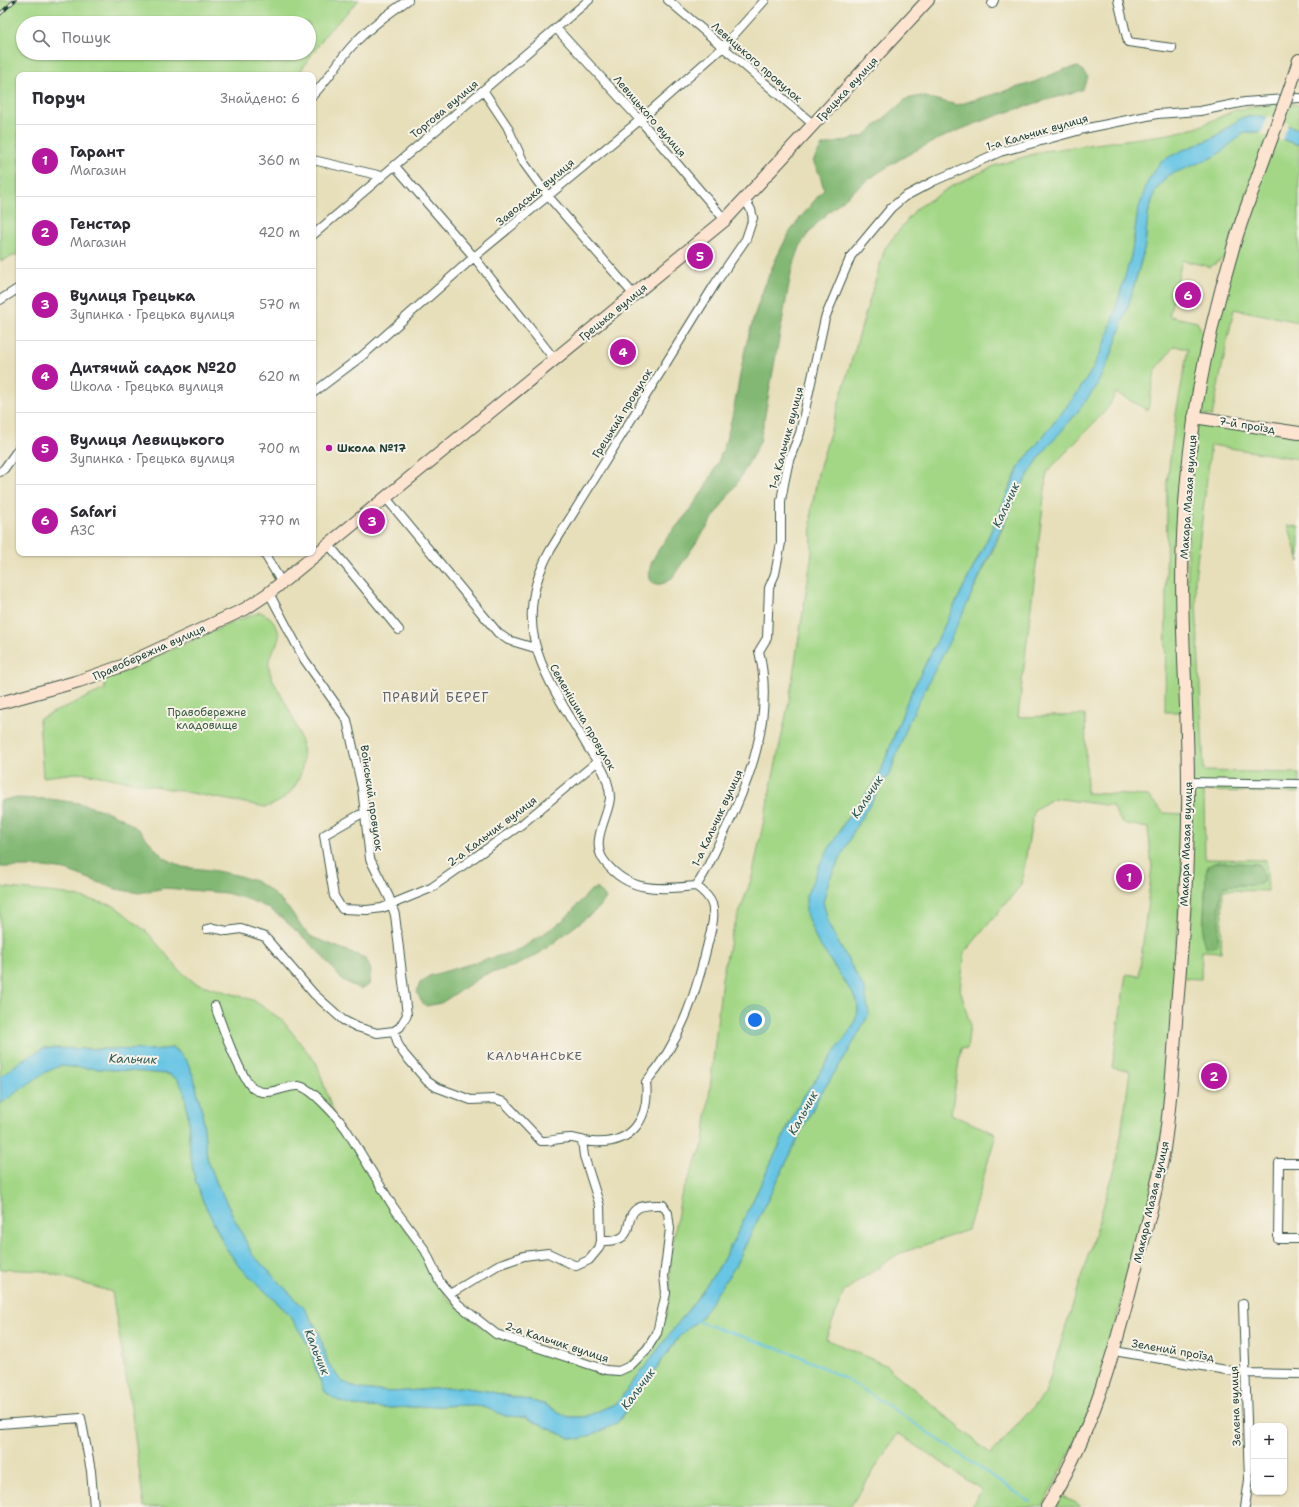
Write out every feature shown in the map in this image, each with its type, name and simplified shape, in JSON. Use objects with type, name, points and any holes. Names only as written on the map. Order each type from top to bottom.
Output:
[{"type":"main road","name":"Грецька вулиця","points":[[316,556],[725,220],[928,0]]},
{"type":"main road","name":"Макара Мазая вулиця","points":[[1047,1507],[1078,1449],[1096,1406],[1114,1350],[1150,1214],[1163,1151],[1170,1100],[1188,834],[1182,569],[1187,472],[1194,417],[1220,292],[1232,250],[1299,60]]},
{"type":"main road","name":"7-й проїзд","points":[[1194,417],[1299,433]]},
{"type":"main road","name":"Грецька вулиця","points":[[269,594],[315,556]]},
{"type":"main road","name":"Правобережна вулиця","points":[[0,703],[79,681],[122,666],[245,609],[269,594]]},
{"type":"street","points":[[316,92],[327,82],[350,47],[377,22],[408,0]]},
{"type":"street","name":"Торгова вулиця","points":[[316,232],[589,0]]},
{"type":"street","name":"Левицького провулок","points":[[668,0],[814,125]]},
{"type":"street","name":"Заводська вулиця","points":[[316,391],[362,356],[474,257],[640,120],[723,47],[765,0]]},
{"type":"street","points":[[1118,0],[1128,42],[1172,48]]},
{"type":"street","name":"Левицького вулиця","points":[[556,28],[640,120],[725,220]]},
{"type":"street","points":[[483,90],[507,126],[524,163],[548,196],[634,295]]},
{"type":"street","name":"1-а Кальчик вулиця","points":[[696,886],[726,829],[754,765],[764,694],[764,671],[759,652],[767,638],[770,588],[775,574],[781,543],[781,501],[784,484],[789,460],[802,426],[825,318],[851,256],[874,227],[904,197],[934,181],[1000,152],[1137,117],[1200,111],[1253,101],[1299,98]]},
{"type":"street","points":[[316,161],[382,176]]},
{"type":"street","points":[[394,165],[474,257],[555,360]]},
{"type":"street","name":"Грецький провулок","points":[[535,648],[531,619],[532,596],[543,564],[715,284],[746,239],[753,218],[751,210],[745,199]]},
{"type":"street","points":[[0,300],[16,290]]},
{"type":"street","points":[[0,472],[4,469],[16,452]]},
{"type":"street","points":[[386,498],[498,633],[508,640],[535,648]]},
{"type":"street","points":[[329,545],[399,630]]},
{"type":"street","points":[[266,556],[282,583]]},
{"type":"street","name":"Воїнський провулок","points":[[269,594],[304,659],[348,720],[362,788],[370,859],[392,904]]},
{"type":"street","name":"Семенішина провулок","points":[[535,648],[548,679],[605,775],[610,791],[610,799],[598,844],[601,857],[623,878],[638,885],[656,889],[696,886]]},
{"type":"street","name":"2-а Кальчик вулиця","points":[[364,814],[359,815],[324,835],[334,896],[342,909],[371,909],[392,904],[431,888],[477,857],[539,810],[598,761]]},
{"type":"street","points":[[1188,782],[1299,784]]},
{"type":"street","points":[[394,1031],[398,1044],[404,1054],[423,1078],[436,1087],[471,1100],[494,1099],[504,1102],[541,1141],[567,1138],[594,1142],[608,1141],[624,1136],[635,1130],[644,1115],[647,1094],[646,1082],[664,1059],[690,1008],[697,990],[711,931],[713,913],[712,904],[706,894],[696,886]]},
{"type":"street","points":[[207,929],[213,928],[227,931],[241,929],[265,937],[314,994],[343,1020],[368,1031],[383,1033],[394,1031],[402,1024],[407,1015],[408,1009],[392,904]]},
{"type":"street","name":"2-а Кальчик вулиця","points":[[215,1006],[231,1048],[252,1088],[264,1093],[290,1087],[302,1087],[314,1095],[344,1126],[394,1208],[425,1250],[440,1282],[465,1310],[496,1334],[609,1371],[619,1371],[633,1363],[646,1350],[660,1324],[666,1294],[664,1276],[670,1229],[667,1208],[663,1205],[638,1208],[633,1212],[628,1231],[623,1237],[612,1241],[601,1241]]},
{"type":"street","points":[[450,1294],[498,1265],[524,1256],[548,1253],[572,1265],[582,1265],[595,1253],[601,1241],[600,1206],[584,1156],[582,1140]]},
{"type":"street","points":[[1299,1163],[1279,1163],[1278,1238],[1299,1239]]},
{"type":"street","name":"Зелена вулиця","points":[[1243,1304],[1244,1373],[1249,1480],[1244,1507]]},
{"type":"street","name":"Зелений проїзд","points":[[1114,1350],[1244,1373],[1299,1374]]},
{"type":"street","points":[[0,1424],[81,1418],[91,1471],[94,1507]]},
{"type":"green space","points":[[0,0],[359,0],[326,34],[316,49],[316,16],[16,16],[16,60],[308,60],[300,72],[16,72],[16,255],[0,261]]},
{"type":"green space","points":[[1079,67],[1088,77],[1082,90],[984,120],[922,147],[893,163],[865,182],[822,218],[812,229],[800,247],[791,273],[760,442],[739,480],[672,578],[663,584],[652,583],[649,575],[651,565],[656,555],[671,533],[696,502],[718,462],[732,419],[746,345],[764,287],[790,232],[824,189],[813,161],[822,146],[864,136],[906,99],[921,96],[957,105],[1032,83],[1065,69]]},
{"type":"green space","points":[[1282,102],[1275,121],[1226,128],[1213,138],[1181,151],[1138,211],[1131,256],[1117,308],[1106,341],[1091,372],[1078,392],[1019,467],[987,540],[908,699],[881,771],[872,787],[849,815],[819,866],[817,941],[857,1000],[858,1011],[854,1025],[801,1100],[735,1238],[718,1269],[617,1403],[585,1417],[568,1417],[544,1404],[487,1391],[460,1387],[392,1392],[359,1389],[341,1381],[328,1363],[319,1332],[304,1308],[252,1254],[217,1184],[207,1158],[202,1111],[194,1078],[187,1061],[174,1048],[153,1050],[44,1048],[22,1060],[0,1077],[0,887],[66,894],[115,906],[149,934],[179,970],[195,983],[253,1000],[282,1020],[317,1064],[336,1121],[395,1215],[418,1246],[446,1297],[484,1329],[616,1374],[660,1335],[666,1315],[669,1297],[670,1258],[681,1196],[704,1143],[722,978],[731,936],[752,877],[789,701],[812,553],[811,512],[818,473],[885,248],[916,209],[952,186],[994,166],[1044,151],[1169,134],[1196,128],[1235,110]]},
{"type":"green space","points":[[1288,103],[1299,105],[1299,129],[1280,123]]},
{"type":"green space","points":[[1245,132],[1261,132],[1270,135],[1227,256],[1210,267],[1182,260],[1169,316],[1197,322],[1206,339],[1192,416],[1184,712],[1165,712],[1167,482],[1176,414],[1188,349],[1174,346],[1155,371],[1148,410],[1116,393],[1108,408],[1047,472],[1018,717],[1085,715],[1087,793],[1148,796],[1164,813],[1185,814],[1167,1100],[1153,1187],[1093,1405],[1043,1507],[971,1507],[982,1490],[898,1433],[850,1507],[144,1507],[131,1407],[112,1292],[43,1271],[0,1269],[0,1104],[44,1072],[60,1066],[168,1074],[178,1080],[184,1091],[188,1115],[190,1154],[195,1179],[202,1199],[226,1248],[239,1266],[289,1314],[309,1346],[318,1376],[353,1406],[386,1408],[467,1405],[484,1407],[506,1416],[524,1417],[570,1438],[618,1422],[678,1338],[699,1320],[734,1268],[818,1098],[848,1052],[865,990],[830,928],[823,902],[829,880],[858,823],[890,773],[909,721],[993,550],[1018,491],[1041,455],[1112,353],[1138,273],[1145,246],[1148,214],[1155,191],[1167,176],[1230,143]],"holes":[[[1054,798],[1112,806],[1122,823],[1148,828],[1152,866],[1139,976],[1126,974],[1112,1068],[1130,1071],[1117,1162],[1045,1394],[991,1454],[885,1365],[826,1339],[844,1291],[898,1254],[968,1230],[996,1134],[951,1114],[961,1048],[967,1049],[970,1024],[960,989],[965,952],[1021,885],[1034,810]]]},
{"type":"green space","points":[[1275,137],[1299,145],[1299,322],[1234,309],[1212,416],[1198,414],[1223,292]]},
{"type":"green space","points":[[1196,421],[1299,436],[1299,459],[1211,445],[1195,579],[1204,771],[1299,773],[1299,793],[1204,791],[1205,859],[1266,860],[1268,891],[1223,890],[1221,952],[1202,951],[1201,979],[1182,978],[1184,569]],"holes":[[[1219,862],[1260,865],[1264,880],[1261,883],[1256,885],[1231,885],[1220,889],[1203,940],[1206,872],[1208,866]]]},
{"type":"green space","points":[[1288,525],[1299,527],[1299,562],[1289,528]]},
{"type":"green space","name":"Правобережне кладовище","points":[[260,612],[272,620],[279,634],[279,639],[270,656],[270,671],[292,716],[300,738],[302,750],[303,762],[301,773],[293,789],[287,796],[275,804],[266,807],[89,774],[76,773],[43,777],[39,719],[105,689],[104,680],[236,621]]},
{"type":"green space","points":[[13,798],[50,799],[78,803],[106,811],[123,819],[139,830],[163,857],[182,867],[211,870],[236,875],[255,881],[270,890],[291,911],[302,928],[312,937],[365,958],[371,970],[369,985],[360,989],[342,980],[318,951],[281,917],[268,908],[250,900],[226,893],[165,888],[139,893],[116,889],[66,870],[44,867],[0,867],[0,801]]},
{"type":"green space","points":[[1219,862],[1257,864],[1262,869],[1264,880],[1256,885],[1232,885],[1221,889],[1217,945],[1209,948],[1205,946],[1203,940],[1206,872],[1211,865]]},
{"type":"green space","points":[[597,888],[606,898],[599,908],[540,953],[515,966],[484,975],[441,1003],[426,1006],[421,1001],[417,992],[420,983],[429,976],[519,950],[564,920],[591,890]]},
{"type":"green space","points":[[1057,1495],[1077,1503],[1081,1507],[1049,1507]]},
{"type":"water","name":"Кальчик","points":[[1261,116],[1299,129],[1299,145],[1261,132],[1245,132],[1216,156],[1167,176],[1155,191],[1148,214],[1145,246],[1128,307],[1112,353],[1096,387],[1076,414],[1041,455],[1018,491],[958,624],[909,721],[890,773],[858,823],[829,880],[823,902],[830,928],[865,990],[869,1014],[848,1052],[818,1098],[734,1268],[699,1320],[678,1338],[618,1422],[606,1429],[581,1439],[570,1438],[524,1417],[506,1416],[484,1407],[467,1405],[386,1408],[353,1406],[336,1400],[325,1392],[318,1376],[309,1346],[289,1314],[239,1266],[226,1248],[202,1199],[195,1179],[190,1154],[188,1115],[184,1091],[178,1080],[168,1074],[60,1066],[44,1073],[0,1104],[0,1077],[22,1060],[44,1048],[153,1050],[173,1048],[187,1061],[194,1078],[202,1111],[207,1158],[217,1184],[252,1254],[304,1308],[319,1332],[328,1363],[341,1381],[359,1389],[392,1392],[460,1387],[487,1391],[544,1404],[568,1417],[585,1417],[617,1403],[718,1269],[735,1238],[801,1100],[854,1025],[858,1011],[857,1000],[817,941],[806,914],[806,896],[819,866],[849,815],[872,787],[881,771],[908,699],[987,540],[1019,467],[1078,392],[1091,372],[1106,341],[1131,256],[1138,211],[1147,183],[1161,161],[1213,138],[1243,117]]},
{"type":"pier","points":[[1268,116],[1289,123],[1282,141],[1261,134]]},
{"type":"waterway","points":[[696,1321],[795,1354],[844,1378],[883,1402],[1030,1502]]},
{"type":"railway","points":[[0,14],[15,0]]},
{"type":"place","name":"Вулиця Левицького","points":[[700,256]]},
{"type":"place","name":"Safari","points":[[1188,295]]},
{"type":"place","name":"Дитячий садок №20","points":[[623,352]]},
{"type":"place","name":"Школа №17","points":[[329,448]]},
{"type":"place","name":"Вулиця Грецька","points":[[372,521]]},
{"type":"place","name":"Гарант","points":[[1129,877]]},
{"type":"place","name":"Генстар","points":[[1214,1076]]},
{"type":"district","name":"ПРАВИЙ БЕРЕГ","points":[[436,697]]},
{"type":"district","name":"КАЛЬЧАНСЬКЕ","points":[[535,1056]]}]
